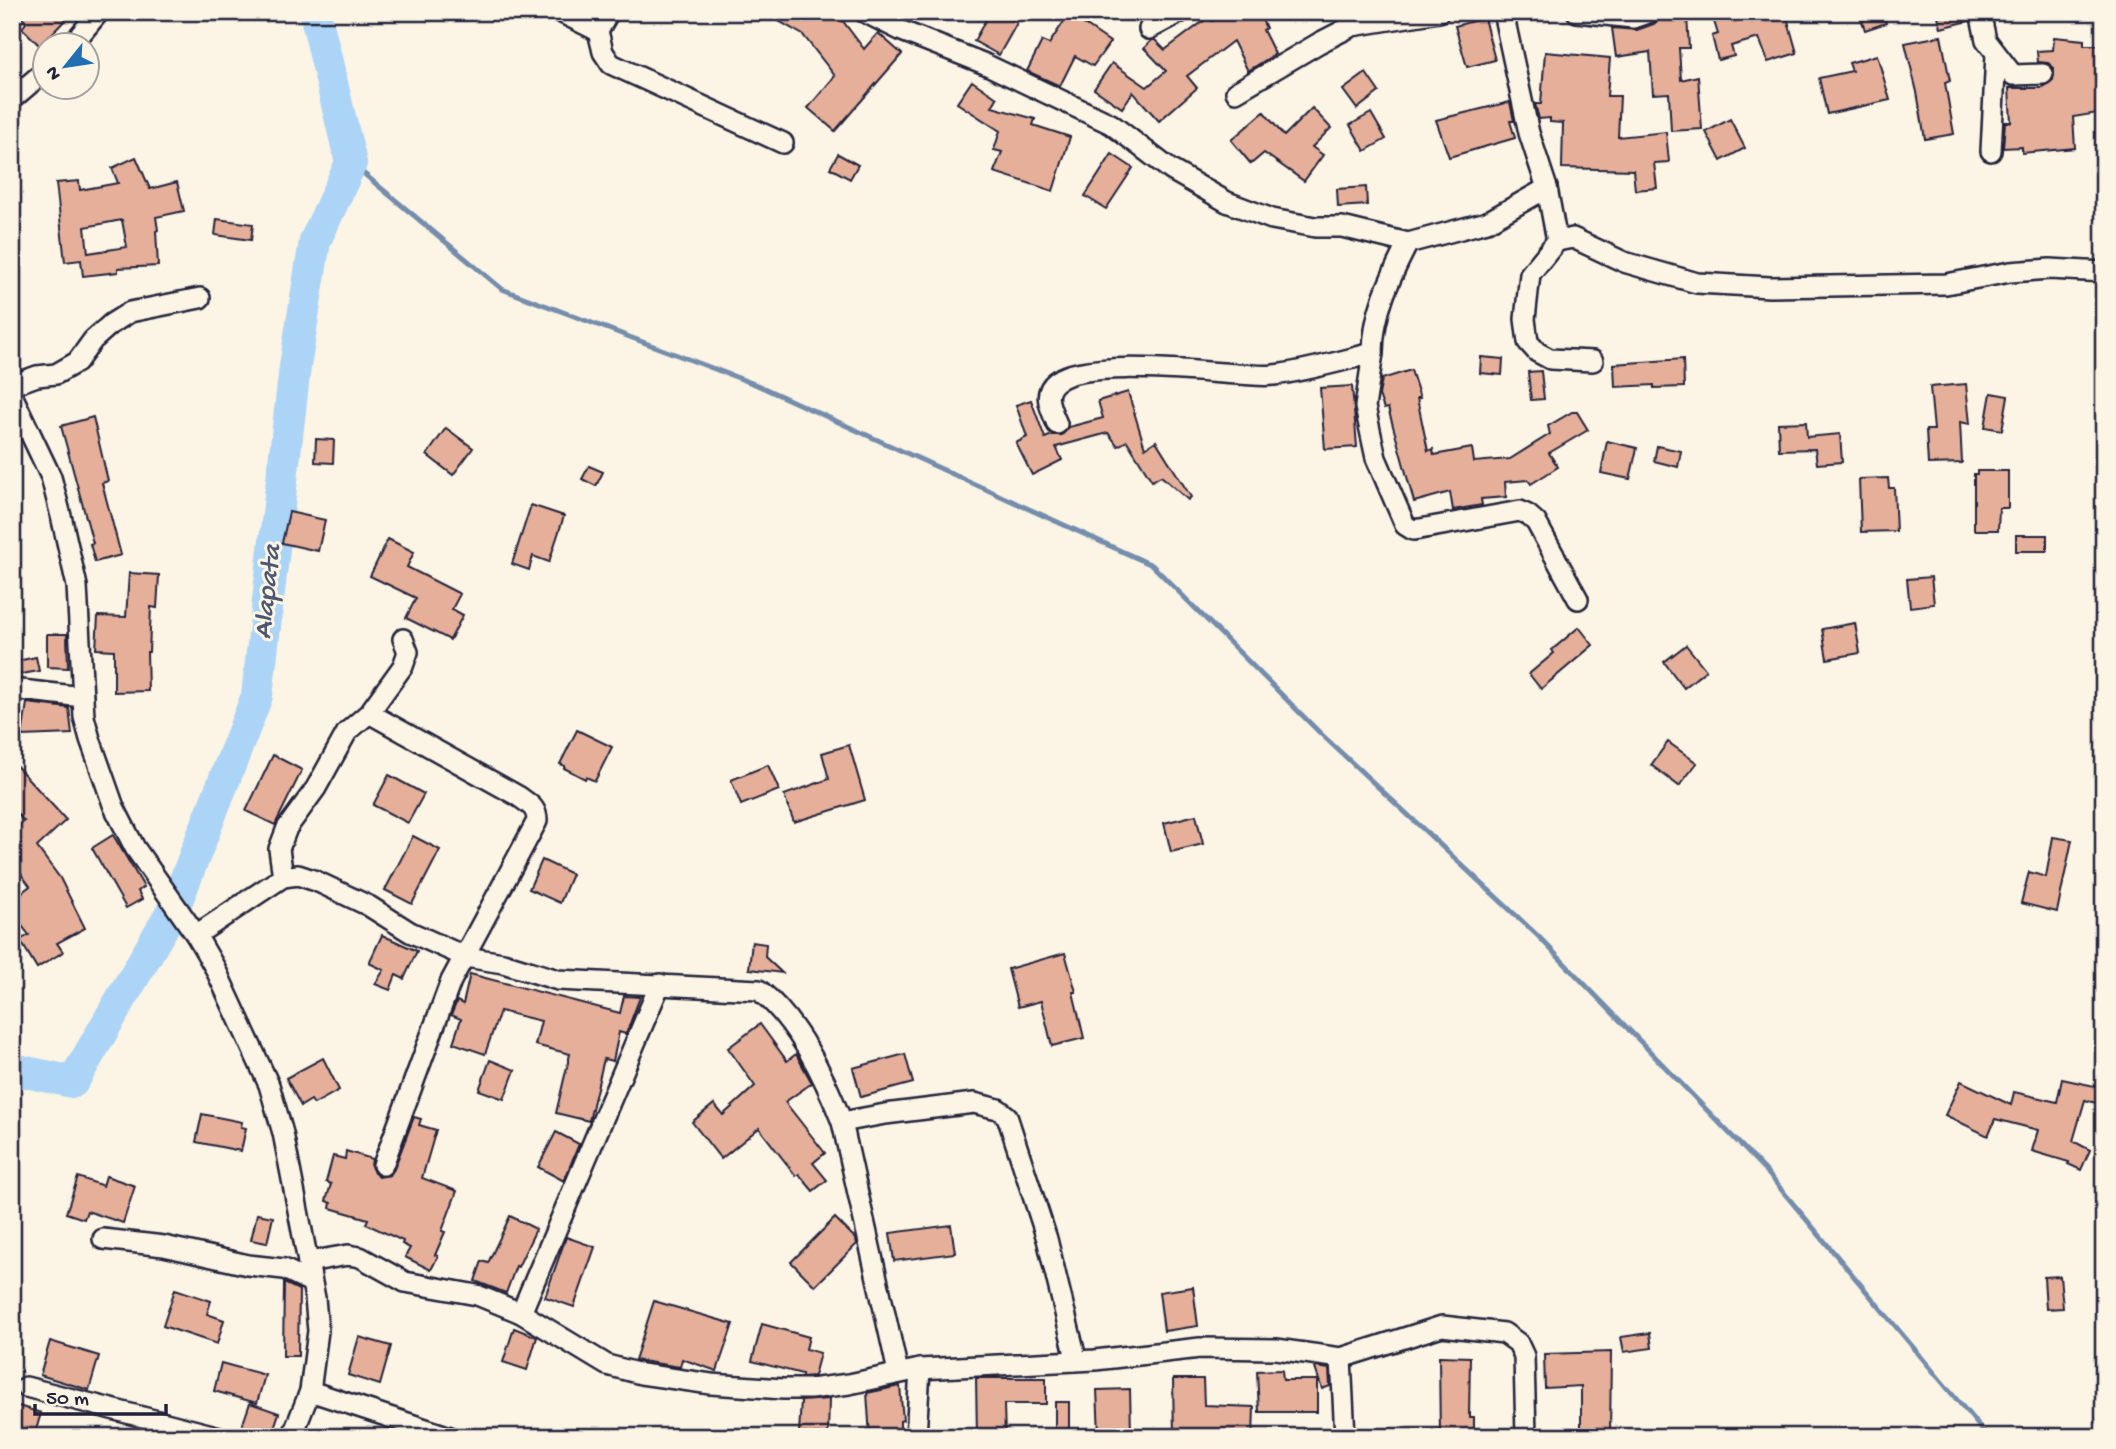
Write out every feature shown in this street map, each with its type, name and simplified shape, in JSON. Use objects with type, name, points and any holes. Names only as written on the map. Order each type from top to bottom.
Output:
[{"type":"street","points":[[83,32],[99,12]]},
{"type":"street","points":[[560,12],[598,30]]},
{"type":"street","points":[[609,12],[598,30],[603,52],[611,64],[783,143]]},
{"type":"street","points":[[864,12],[902,31],[985,64],[1111,124],[1171,170],[1227,202],[1272,219],[1315,227],[1342,228],[1408,243],[1487,222],[1547,188]]},
{"type":"street","points":[[1149,29],[1181,12]]},
{"type":"street","points":[[1236,92],[1352,26],[1439,12]]},
{"type":"street","points":[[1503,12],[1529,133],[1547,188],[1557,241]]},
{"type":"street","points":[[1577,12],[1633,18],[1650,12]]},
{"type":"street","points":[[1980,12],[1986,40],[2013,75],[2043,74]]},
{"type":"street","points":[[1991,151],[1996,54]]},
{"type":"street","points":[[12,99],[32,82]]},
{"type":"street","points":[[1593,361],[1550,359],[1537,352],[1528,342],[1525,320],[1530,274],[1557,241],[1573,238],[1624,262],[1697,283],[1770,287],[1946,284],[2010,272],[2050,269],[2104,272]]},
{"type":"street","points":[[1408,243],[1387,283],[1373,334],[1373,353],[1364,407],[1376,458],[1405,525],[1413,530],[1420,530],[1520,511],[1528,514],[1536,522],[1578,599]]},
{"type":"street","points":[[12,385],[37,376],[57,374],[77,362],[93,340],[130,312],[200,298]]},
{"type":"street","points":[[1057,424],[1047,400],[1048,391],[1057,380],[1069,375],[1097,370],[1151,369],[1272,376],[1373,353]]},
{"type":"street","points":[[12,395],[51,477],[77,586],[83,697],[89,739],[114,807],[135,848],[196,935],[215,968],[269,1085],[283,1133],[310,1272],[318,1331],[310,1391],[292,1437]]},
{"type":"street","points":[[283,877],[279,849],[287,828],[316,788],[347,732],[369,713],[403,666],[408,652],[403,639]]},
{"type":"street","points":[[12,689],[83,697]]},
{"type":"street","points":[[369,713],[518,796],[533,807],[537,814],[537,821],[447,992],[383,1164]]},
{"type":"street","points":[[196,935],[283,877],[299,875],[369,906],[410,932],[466,957],[503,963],[558,980],[759,990],[775,1003],[814,1060],[836,1104],[898,1372]]},
{"type":"street","points":[[520,1313],[660,984]]},
{"type":"street","points":[[842,1122],[974,1103],[999,1109],[1007,1116],[1047,1239],[1074,1350],[1074,1361]]},
{"type":"street","points":[[103,1239],[164,1246],[248,1265],[310,1272],[348,1255],[360,1257],[405,1282],[477,1295],[520,1313],[607,1365],[641,1374],[711,1384],[810,1389],[849,1384],[920,1368],[1074,1361],[1200,1348],[1276,1349],[1341,1358],[1442,1326],[1504,1334],[1518,1343],[1524,1356],[1525,1437]]},
{"type":"street","points":[[1341,1358],[1345,1437]]},
{"type":"street","points":[[916,1437],[920,1368]]},
{"type":"street","points":[[26,1387],[220,1437]]},
{"type":"street","points":[[310,1391],[450,1437]]},
{"type":"building","points":[[18,12],[73,12],[54,32],[32,32],[32,38],[22,28],[26,23]]},
{"type":"building","points":[[763,12],[836,12],[864,49],[878,33],[902,54],[835,131],[808,108],[835,76],[803,35]]},
{"type":"building","points":[[990,12],[998,12],[1017,23],[999,55],[974,41]]},
{"type":"building","points":[[1228,12],[1258,12],[1266,28],[1263,30],[1275,54],[1248,71],[1233,41],[1187,76],[1197,88],[1159,121],[1133,92],[1122,108],[1094,89],[1112,63],[1147,87],[1166,71],[1144,48],[1152,40],[1165,50],[1209,17],[1212,21]]},
{"type":"building","points":[[1711,12],[1774,12],[1775,17],[1786,14],[1797,53],[1768,62],[1759,38],[1731,46],[1734,56],[1718,60],[1712,36],[1718,34]]},
{"type":"building","points":[[1859,12],[1883,12],[1886,23],[1865,30]]},
{"type":"building","points":[[1937,12],[1968,12],[1969,21],[1941,28]]},
{"type":"building","points":[[1069,14],[1110,42],[1093,66],[1075,56],[1060,86],[1027,71],[1042,41],[1049,44]]},
{"type":"building","points":[[1687,16],[1689,48],[1679,48],[1681,80],[1698,76],[1702,129],[1671,131],[1669,93],[1653,94],[1650,52],[1616,57],[1612,28],[1637,30],[1654,24],[1660,18]]},
{"type":"building","points":[[1484,18],[1495,60],[1467,67],[1455,26]]},
{"type":"building","points":[[1941,36],[1950,81],[1945,83],[1954,134],[1925,139],[1905,43]]},
{"type":"building","points":[[2054,37],[2084,40],[2084,45],[2100,45],[2099,54],[2104,53],[2104,112],[2073,117],[2075,148],[2022,153],[2022,147],[2003,148],[2005,122],[2011,122],[2009,88],[2041,88],[2053,80],[2054,68],[2048,63],[2038,62],[2037,51],[2053,50]]},
{"type":"building","points":[[1545,52],[1610,58],[1607,96],[1620,96],[1618,137],[1666,132],[1669,162],[1654,163],[1657,188],[1635,190],[1633,170],[1562,168],[1563,123],[1550,122],[1550,118],[1539,119],[1535,104],[1541,104]]},
{"type":"building","points":[[1877,55],[1890,100],[1827,114],[1819,78],[1852,71],[1849,63]]},
{"type":"building","points":[[1366,73],[1379,92],[1357,109],[1343,90]]},
{"type":"building","points":[[972,81],[997,98],[992,107],[1035,119],[1033,125],[1070,137],[1053,191],[994,172],[1002,152],[994,150],[1000,131],[957,103]]},
{"type":"building","points":[[1510,102],[1514,121],[1510,121],[1515,138],[1449,157],[1436,120]]},
{"type":"building","points":[[1312,108],[1331,128],[1312,147],[1323,155],[1304,181],[1264,153],[1251,164],[1231,140],[1264,112],[1284,136]]},
{"type":"building","points":[[1371,113],[1386,139],[1365,151],[1350,125]]},
{"type":"building","points":[[1730,119],[1745,148],[1721,161],[1706,132]]},
{"type":"building","points":[[838,154],[858,165],[850,179],[830,168]]},
{"type":"building","points":[[1112,154],[1133,168],[1106,209],[1085,196]]},
{"type":"building","points":[[136,157],[150,189],[177,182],[184,211],[156,217],[158,266],[118,268],[118,272],[83,276],[81,260],[65,262],[56,183],[79,181],[80,190],[118,183],[112,168]],"holes":[[[122,220],[127,247],[88,253],[85,227]]]},
{"type":"building","points":[[1366,187],[1367,205],[1338,207],[1337,189]]},
{"type":"building","points":[[217,219],[253,224],[251,240],[215,235]]},
{"type":"building","points":[[1481,357],[1503,359],[1502,375],[1480,373]]},
{"type":"building","points":[[1683,359],[1684,387],[1615,387],[1614,364]]},
{"type":"building","points":[[1411,370],[1420,398],[1417,398],[1428,451],[1433,449],[1434,455],[1472,448],[1474,462],[1510,459],[1550,434],[1548,426],[1572,412],[1577,412],[1588,430],[1549,453],[1558,467],[1531,484],[1528,480],[1505,482],[1506,497],[1481,499],[1482,505],[1453,510],[1450,492],[1414,502],[1388,408],[1384,409],[1379,395],[1382,379]]},
{"type":"building","points":[[1541,371],[1544,399],[1531,400],[1528,372]]},
{"type":"building","points":[[1966,384],[1970,424],[1960,422],[1962,463],[1928,464],[1926,430],[1934,430],[1930,387]]},
{"type":"building","points":[[1352,386],[1357,447],[1325,449],[1320,388]]},
{"type":"building","points":[[1128,392],[1145,448],[1156,441],[1191,497],[1188,500],[1161,476],[1152,481],[1127,441],[1118,446],[1108,433],[1056,447],[1062,460],[1032,475],[1016,443],[1027,437],[1016,405],[1031,400],[1045,438],[1062,435],[1069,427],[1103,418],[1098,401]]},
{"type":"building","points":[[1991,393],[2008,396],[2002,430],[1985,427]]},
{"type":"building","points":[[93,417],[108,481],[102,483],[121,555],[95,562],[90,544],[93,543],[61,426]]},
{"type":"building","points":[[1806,422],[1807,437],[1840,434],[1842,462],[1817,464],[1815,449],[1779,450],[1778,423]]},
{"type":"building","points":[[446,428],[473,448],[453,475],[427,455]]},
{"type":"building","points":[[316,439],[334,440],[333,463],[315,462]]},
{"type":"building","points":[[1607,441],[1637,448],[1630,479],[1601,473]]},
{"type":"building","points":[[1657,446],[1681,451],[1678,467],[1654,461]]},
{"type":"building","points":[[589,466],[603,472],[596,486],[582,479]]},
{"type":"building","points":[[1977,471],[2008,471],[2008,508],[1999,508],[1998,530],[1974,530],[1974,474],[1977,474]]},
{"type":"building","points":[[1888,478],[1889,488],[1894,488],[1896,531],[1861,532],[1859,479]]},
{"type":"building","points":[[531,505],[564,516],[549,562],[533,556],[529,570],[512,564]]},
{"type":"building","points":[[289,512],[325,520],[318,551],[282,543]]},
{"type":"building","points":[[2016,535],[2047,535],[2047,551],[2016,551]]},
{"type":"building","points":[[388,539],[414,552],[407,567],[460,594],[452,609],[463,615],[450,640],[406,618],[416,598],[370,576]]},
{"type":"building","points":[[129,573],[159,575],[157,608],[151,607],[147,652],[148,691],[114,692],[114,650],[96,649],[98,616],[126,617]]},
{"type":"building","points":[[1931,577],[1934,604],[1910,607],[1907,579]]},
{"type":"building","points":[[1855,623],[1860,653],[1827,659],[1822,629]]},
{"type":"building","points":[[1579,627],[1593,645],[1541,689],[1529,674]]},
{"type":"building","points":[[47,634],[67,634],[68,668],[47,667]]},
{"type":"building","points":[[1686,645],[1706,670],[1684,688],[1664,662]]},
{"type":"building","points":[[36,657],[39,671],[16,675],[13,662]]},
{"type":"building","points":[[27,703],[69,708],[72,734],[22,736]]},
{"type":"building","points":[[577,730],[612,747],[595,781],[586,777],[585,779],[560,764]]},
{"type":"building","points":[[1668,742],[1697,763],[1679,786],[1651,765]]},
{"type":"building","points":[[849,745],[865,800],[794,822],[784,795],[829,779],[822,753]]},
{"type":"building","points":[[273,755],[302,770],[275,825],[246,811]]},
{"type":"building","points":[[12,761],[66,820],[37,847],[60,878],[85,928],[57,943],[63,952],[37,968],[20,940],[29,935],[12,913],[12,900],[30,886],[12,862],[12,829],[24,821],[12,808]]},
{"type":"building","points":[[768,765],[779,790],[741,805],[731,780]]},
{"type":"building","points":[[389,775],[424,794],[408,823],[373,805]]},
{"type":"building","points":[[1196,815],[1203,844],[1171,852],[1164,823]]},
{"type":"building","points":[[113,835],[144,887],[138,891],[142,899],[126,908],[92,848]]},
{"type":"building","points":[[413,836],[440,850],[412,904],[385,890]]},
{"type":"building","points":[[2053,837],[2072,840],[2057,912],[2021,903],[2029,872],[2046,877]]},
{"type":"building","points":[[542,860],[572,874],[560,903],[529,889]]},
{"type":"building","points":[[382,935],[417,951],[404,979],[396,975],[390,990],[375,984],[384,970],[369,963]]},
{"type":"building","points":[[752,942],[766,944],[765,957],[782,973],[749,969]]},
{"type":"building","points":[[1065,953],[1076,992],[1073,992],[1084,1038],[1052,1046],[1041,1001],[1018,1007],[1008,969]]},
{"type":"building","points":[[470,974],[620,1013],[624,996],[640,997],[626,1034],[619,1032],[613,1061],[604,1059],[589,1121],[556,1113],[570,1054],[535,1045],[541,1021],[500,1011],[485,1054],[453,1043],[461,1019],[451,1015],[457,1001],[463,1004]]},
{"type":"building","points":[[760,1024],[787,1061],[796,1054],[812,1083],[785,1102],[825,1153],[813,1163],[827,1180],[813,1191],[799,1174],[796,1176],[759,1128],[721,1159],[692,1122],[714,1104],[723,1115],[755,1086],[728,1048]]},
{"type":"building","points":[[905,1054],[913,1083],[861,1097],[853,1068]]},
{"type":"building","points":[[323,1058],[339,1090],[314,1104],[311,1100],[301,1106],[286,1078]]},
{"type":"building","points":[[490,1060],[515,1070],[504,1099],[479,1090]]},
{"type":"building","points":[[2062,1079],[2104,1088],[2104,1105],[2085,1100],[2073,1141],[2090,1150],[2081,1170],[2068,1164],[2069,1162],[2032,1151],[2038,1130],[1995,1119],[1988,1136],[1945,1115],[1961,1081],[2011,1105],[2014,1092],[2057,1102]]},
{"type":"building","points":[[202,1114],[242,1122],[241,1127],[246,1128],[241,1151],[196,1142]]},
{"type":"building","points":[[414,1117],[421,1119],[419,1125],[436,1130],[422,1178],[457,1191],[442,1231],[445,1232],[435,1255],[438,1256],[431,1270],[405,1257],[410,1248],[402,1244],[403,1241],[366,1224],[368,1219],[330,1208],[331,1203],[326,1201],[331,1184],[326,1182],[333,1156],[345,1159],[346,1151],[372,1159],[374,1173],[379,1177],[390,1175]]},
{"type":"building","points":[[556,1132],[579,1144],[564,1181],[538,1167]]},
{"type":"building","points":[[106,1176],[135,1186],[123,1223],[87,1211],[84,1219],[66,1213],[78,1177],[103,1186]]},
{"type":"building","points":[[257,1214],[273,1217],[267,1243],[251,1240]]},
{"type":"building","points":[[510,1216],[536,1229],[518,1267],[516,1266],[506,1293],[475,1281],[482,1261],[488,1263]]},
{"type":"building","points":[[835,1218],[856,1239],[857,1244],[815,1286],[791,1262]]},
{"type":"building","points":[[951,1225],[955,1253],[894,1261],[890,1233]]},
{"type":"building","points":[[566,1237],[595,1247],[574,1307],[545,1297]]},
{"type":"building","points":[[2060,1276],[2063,1308],[2046,1309],[2044,1277]]},
{"type":"building","points":[[284,1283],[299,1290],[298,1356],[283,1356]]},
{"type":"building","points":[[1193,1287],[1198,1326],[1164,1331],[1159,1292]]},
{"type":"building","points":[[175,1289],[211,1301],[207,1314],[224,1320],[217,1344],[163,1326]]},
{"type":"building","points":[[654,1301],[733,1324],[717,1371],[682,1359],[680,1367],[635,1360]]},
{"type":"building","points":[[762,1324],[809,1337],[806,1349],[820,1353],[814,1376],[802,1377],[802,1374],[752,1361]]},
{"type":"building","points":[[514,1328],[537,1337],[527,1370],[503,1362]]},
{"type":"building","points":[[1650,1333],[1652,1348],[1624,1352],[1621,1337]]},
{"type":"building","points":[[359,1337],[391,1346],[380,1385],[348,1375]]},
{"type":"building","points":[[50,1341],[99,1356],[89,1390],[40,1375]]},
{"type":"building","points":[[1611,1352],[1610,1437],[1581,1437],[1581,1386],[1545,1388],[1544,1354]]},
{"type":"building","points":[[1439,1356],[1470,1357],[1469,1417],[1474,1417],[1474,1437],[1440,1437]]},
{"type":"building","points":[[221,1363],[265,1375],[257,1403],[214,1391]]},
{"type":"building","points":[[1315,1368],[1329,1369],[1330,1386],[1322,1389]]},
{"type":"building","points":[[1282,1370],[1283,1380],[1317,1380],[1317,1412],[1259,1412],[1257,1371]]},
{"type":"building","points":[[976,1378],[1046,1378],[1046,1404],[1004,1404],[1005,1437],[977,1437]]},
{"type":"building","points":[[1173,1379],[1203,1379],[1204,1405],[1254,1407],[1253,1437],[1174,1437]]},
{"type":"building","points":[[900,1386],[903,1420],[900,1421],[900,1437],[870,1437],[867,1393]]},
{"type":"building","points":[[1130,1389],[1131,1433],[1099,1434],[1097,1390]]},
{"type":"building","points":[[829,1399],[828,1435],[799,1433],[801,1401]]},
{"type":"building","points":[[1055,1402],[1069,1402],[1069,1430],[1055,1430]]},
{"type":"building","points":[[250,1403],[279,1413],[271,1437],[255,1437],[240,1432]]},
{"type":"building","points":[[12,1404],[41,1413],[34,1437],[12,1437]]},
{"type":"waterway","name":"Alapata","points":[[12,1069],[73,1082],[175,906],[257,696],[295,367],[315,241],[351,163],[315,12]]},
{"type":"waterway","points":[[351,163],[502,289],[757,385],[1152,565],[1320,733],[1538,936],[1765,1170],[1988,1437]]}]
